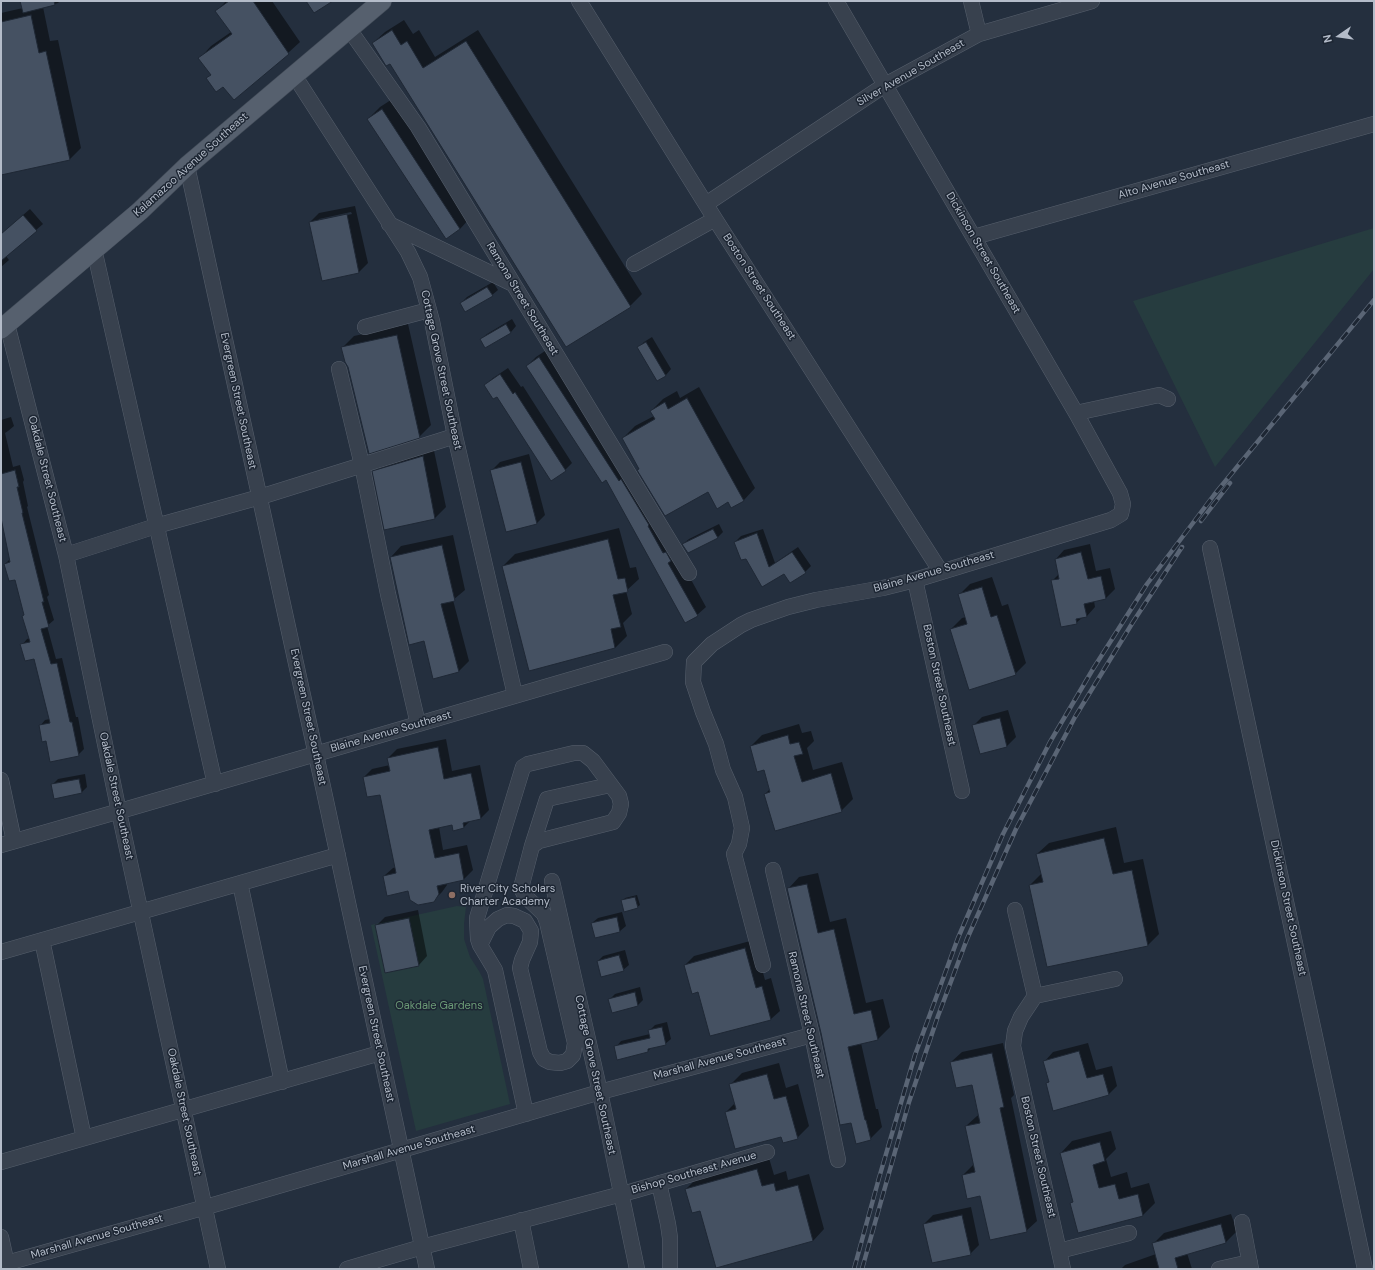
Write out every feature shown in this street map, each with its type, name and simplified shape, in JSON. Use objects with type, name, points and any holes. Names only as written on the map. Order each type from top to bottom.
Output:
[{"type":"main road","name":"Kalamazoo Avenue Southeast","points":[[4,326],[140,211],[187,166],[382,1]]},
{"type":"street","name":"Boston Street Southeast","points":[[579,1],[715,219],[941,572]]},
{"type":"street","name":"Dickinson Street Southeast","points":[[836,1],[1076,413],[1120,492],[1122,498],[1122,508]]},
{"type":"street","points":[[971,1],[979,34]]},
{"type":"street","name":"Silver Avenue Southeast","points":[[706,204],[885,85],[979,34],[1092,1]]},
{"type":"street","name":"Ramona Street Southeast","points":[[350,29],[418,127],[689,573]]},
{"type":"street","name":"Cottage Grove Street Southeast","points":[[294,75],[408,252],[420,277],[429,310],[455,436],[515,695]]},
{"type":"street","name":"Alto Avenue Southeast","points":[[974,237],[1374,124]]},
{"type":"street","name":"Evergreen Street Southeast","points":[[187,166],[427,1269]]},
{"type":"street","points":[[634,264],[715,219]]},
{"type":"street","points":[[388,223],[513,284]]},
{"type":"street","points":[[94,249],[215,784]]},
{"type":"street","points":[[364,327],[429,310]]},
{"type":"street","name":"Oakdale Street Southeast","points":[[4,326],[66,555],[119,812],[218,1269]]},
{"type":"street","points":[[339,369],[362,465],[388,594],[418,724]]},
{"type":"street","points":[[1076,413],[1159,395],[1168,399]]},
{"type":"street","points":[[66,555],[156,526],[260,497],[455,436]]},
{"type":"street","name":"Blaine Avenue Southeast","points":[[763,966],[734,854],[739,844],[742,828],[735,797],[723,770],[716,744],[693,682],[694,662],[712,644],[741,625],[757,618],[801,604],[883,588],[915,580],[1111,520],[1121,514],[1122,508]]},
{"type":"street","name":"Dickinson Street Southeast","points":[[1210,548],[1365,1269]]},
{"type":"street","name":"Boston Street Southeast","points":[[915,580],[962,791]]},
{"type":"street","name":"Blaine Avenue Southeast","points":[[7,843],[119,812],[665,652]]},
{"type":"street","points":[[526,1114],[495,970],[480,945],[478,939],[477,918],[523,767],[543,760],[574,753],[583,753],[593,760],[619,796],[621,804],[619,813],[613,822],[539,841],[532,846]]},
{"type":"street","points":[[1,780],[7,843]]},
{"type":"street","points":[[480,945],[489,927],[498,919],[507,915],[514,916],[525,921],[531,931],[530,942],[520,968],[540,1052],[544,1059],[550,1062],[560,1063],[567,1061],[573,1054],[575,1043],[547,922],[544,914],[525,896],[521,888],[532,846],[547,799],[610,785]]},
{"type":"street","points":[[1,952],[338,855]]},
{"type":"street","name":"Ramona Street Southeast","points":[[773,870],[812,1035],[838,1160]]},
{"type":"street","name":"Cottage Grove Street Southeast","points":[[552,881],[600,1092],[637,1269]]},
{"type":"street","points":[[240,883],[282,1082]]},
{"type":"street","points":[[1015,910],[1035,996],[1115,979]]},
{"type":"street","points":[[42,940],[84,1138]]},
{"type":"street","name":"Boston Street Southeast","points":[[1035,996],[1021,1017],[1015,1031],[1013,1046],[1063,1269]]},
{"type":"street","name":"Marshall Avenue Southeast","points":[[7,1266],[600,1092],[812,1035]]},
{"type":"street","points":[[1,1162],[380,1053]]},
{"type":"street","name":"Bishop Southeast Avenue","points":[[347,1269],[422,1247],[621,1194],[767,1152]]},
{"type":"street","points":[[659,1183],[670,1238],[670,1269]]},
{"type":"street","points":[[521,1220],[531,1269]]},
{"type":"street","points":[[1218,1269],[1251,1265],[1242,1222]]},
{"type":"street","points":[[1059,1251],[1129,1233]]},
{"type":"street","points":[[1,1237],[7,1266]]},
{"type":"green space","points":[[1374,228],[1374,269],[1215,467],[1133,301]]},
{"type":"green space","name":"Oakdale Gardens","points":[[457,906],[466,907],[464,939],[470,957],[483,979],[510,1104],[416,1131],[371,925]]},
{"type":"building","points":[[20,1],[54,1],[55,5],[23,13]]},
{"type":"building","points":[[229,1],[253,1],[289,54],[234,100],[223,87],[216,92],[206,78],[211,75],[198,58],[232,34],[215,11]]},
{"type":"building","points":[[306,1],[333,1],[314,13]]},
{"type":"building","points":[[31,15],[39,53],[46,51],[70,160],[1,175],[1,22]]},
{"type":"building","points":[[392,30],[401,45],[407,41],[423,68],[466,41],[631,307],[566,347],[390,64],[386,66],[372,43]]},
{"type":"building","points":[[382,109],[460,229],[446,239],[367,119]]},
{"type":"building","points":[[347,214],[359,273],[322,281],[309,222]]},
{"type":"building","points":[[23,215],[37,231],[1,261],[1,234]]},
{"type":"building","points":[[487,287],[493,296],[465,312],[460,303]]},
{"type":"building","points":[[506,324],[511,333],[485,348],[480,339]]},
{"type":"building","points":[[397,335],[420,438],[369,454],[348,367],[341,347]]},
{"type":"building","points":[[646,342],[666,376],[657,381],[637,347]]},
{"type":"building","points":[[539,357],[619,481],[621,479],[649,525],[648,526],[663,553],[666,552],[671,561],[668,563],[698,616],[685,623],[606,480],[602,483],[526,366]]},
{"type":"building","points":[[500,374],[513,394],[515,392],[566,471],[551,481],[497,397],[493,399],[484,385]]},
{"type":"building","points":[[687,398],[744,501],[731,508],[728,502],[717,509],[708,492],[665,516],[637,470],[639,469],[622,438],[655,419],[650,411],[665,402],[668,409]]},
{"type":"building","points":[[423,456],[435,519],[384,530],[372,471]]},
{"type":"building","points":[[521,462],[537,524],[506,532],[490,470]]},
{"type":"building","points":[[15,470],[19,487],[17,487],[22,513],[49,627],[41,629],[51,664],[57,663],[79,756],[50,762],[46,741],[42,742],[39,725],[50,723],[34,659],[25,661],[20,644],[30,642],[22,616],[24,615],[15,580],[9,581],[4,564],[10,562],[1,518],[1,474]]},
{"type":"building","points":[[713,529],[718,538],[688,553],[682,544]]},
{"type":"building","points":[[757,533],[769,567],[792,552],[806,573],[790,583],[784,574],[762,587],[746,559],[741,560],[734,542]]},
{"type":"building","points":[[608,539],[618,579],[625,578],[628,592],[613,595],[621,627],[611,629],[615,648],[529,671],[502,566]]},
{"type":"building","points":[[442,545],[455,601],[441,604],[459,672],[433,679],[424,641],[409,645],[390,557]]},
{"type":"building","points":[[1081,552],[1088,579],[1101,576],[1106,599],[1084,604],[1087,617],[1076,619],[1077,624],[1061,627],[1051,580],[1059,579],[1055,559]]},
{"type":"building","points":[[982,587],[991,617],[997,615],[1016,675],[969,690],[950,629],[967,624],[958,594]]},
{"type":"building","points":[[1000,718],[1007,747],[980,754],[972,725]]},
{"type":"building","points":[[788,735],[790,744],[799,742],[803,754],[794,756],[802,782],[831,773],[842,812],[775,831],[764,794],[770,792],[764,770],[757,772],[750,746]]},
{"type":"building","name":"River City Scholars Charter Academy","points":[[438,747],[444,779],[471,773],[481,819],[463,823],[464,828],[453,831],[452,825],[429,830],[435,858],[459,853],[464,880],[437,886],[439,894],[434,902],[418,905],[410,900],[408,891],[387,896],[383,876],[396,873],[380,795],[367,797],[363,777],[390,771],[387,758]]},
{"type":"building","points":[[79,779],[82,793],[54,799],[51,784]]},
{"type":"building","points":[[1104,838],[1113,874],[1132,870],[1148,946],[1047,967],[1029,885],[1043,882],[1036,854]]},
{"type":"building","points":[[807,884],[818,933],[834,929],[854,1014],[871,1010],[878,1040],[848,1047],[871,1140],[856,1144],[851,1123],[840,1125],[821,1033],[787,888]]},
{"type":"building","points":[[635,897],[638,908],[624,912],[621,900]]},
{"type":"building","points":[[617,917],[620,932],[595,938],[591,923]]},
{"type":"building","points":[[409,918],[419,966],[385,973],[375,925]]},
{"type":"building","points":[[745,948],[756,988],[762,986],[771,1020],[710,1036],[698,992],[692,994],[684,965]]},
{"type":"building","points":[[619,955],[624,971],[601,977],[597,961]]},
{"type":"building","points":[[635,992],[638,1006],[612,1013],[608,999]]},
{"type":"building","points":[[662,1027],[666,1045],[648,1049],[648,1052],[617,1060],[614,1046],[650,1038],[648,1030]]},
{"type":"building","points":[[1079,1051],[1087,1078],[1103,1074],[1109,1095],[1053,1111],[1046,1083],[1049,1082],[1043,1061]]},
{"type":"building","points":[[992,1053],[1004,1107],[1000,1108],[1027,1232],[990,1240],[980,1196],[967,1199],[962,1175],[975,1172],[965,1126],[980,1123],[972,1085],[956,1088],[950,1062]]},
{"type":"building","points":[[767,1074],[774,1099],[786,1096],[798,1139],[783,1143],[781,1137],[735,1149],[725,1112],[736,1109],[729,1084]]},
{"type":"building","points":[[1100,1142],[1105,1161],[1093,1165],[1099,1188],[1115,1184],[1119,1199],[1138,1194],[1143,1216],[1078,1233],[1070,1203],[1073,1202],[1060,1153]]},
{"type":"building","points":[[757,1169],[762,1186],[774,1183],[776,1191],[798,1185],[813,1241],[716,1268],[700,1211],[692,1213],[685,1189]]},
{"type":"building","points":[[962,1215],[971,1255],[932,1263],[923,1224]]},
{"type":"building","points":[[1221,1224],[1226,1243],[1175,1258],[1178,1269],[1159,1269],[1152,1243]]},
{"type":"railway","points":[[854,1269],[915,1055],[958,938],[1003,834],[1050,742],[1093,669],[1147,584],[1214,495],[1374,300]]},
{"type":"railway","points":[[1201,521],[1230,483]]},
{"type":"railway","points":[[862,1269],[909,1102],[938,1016],[967,939],[1016,829],[1075,717],[1133,622],[1182,547]]},
{"type":"place","name":"River City Scholars Charter Academy","points":[[452,895]]}]
